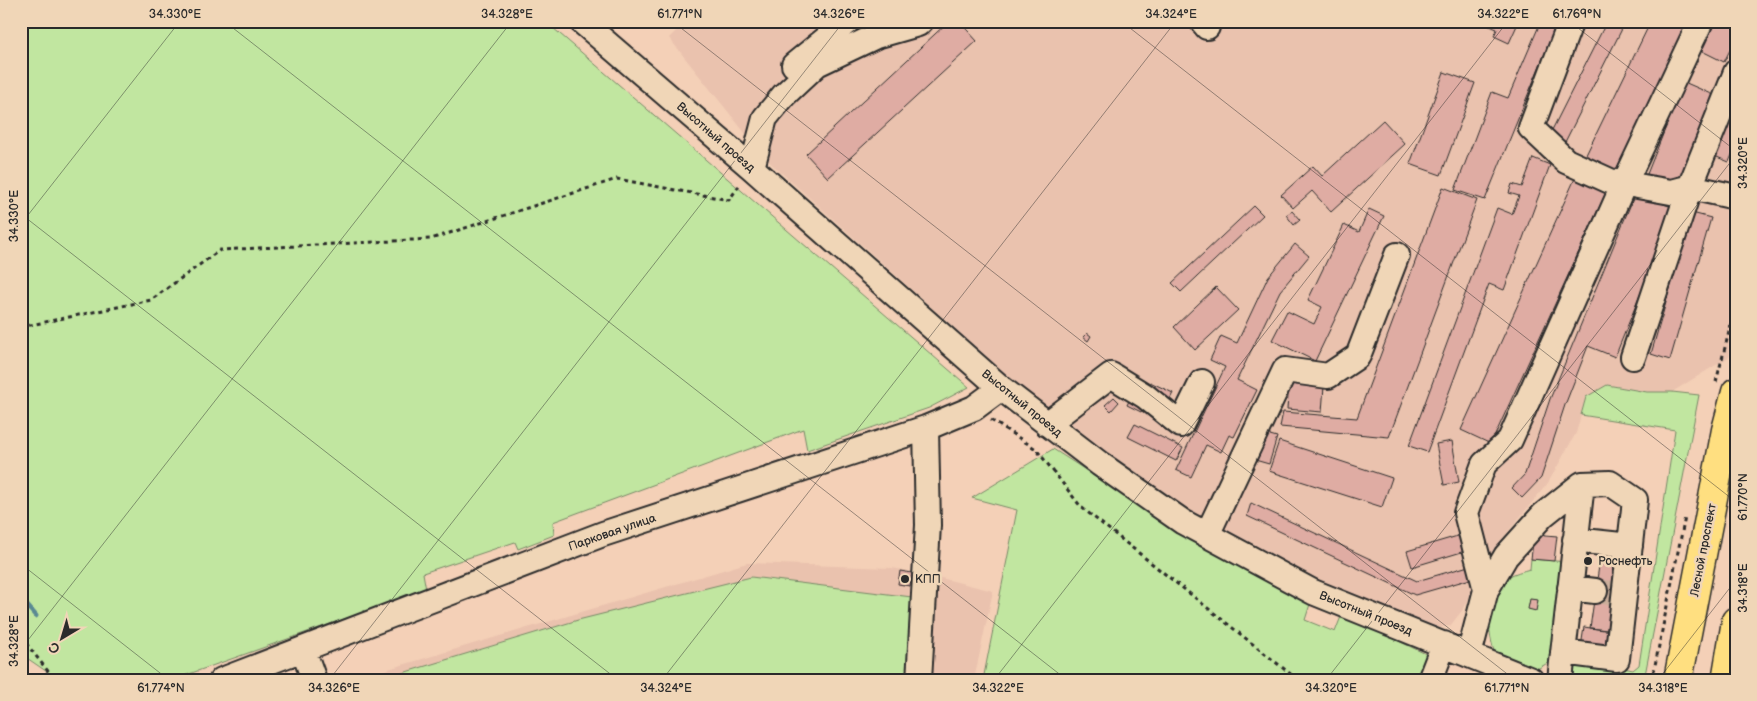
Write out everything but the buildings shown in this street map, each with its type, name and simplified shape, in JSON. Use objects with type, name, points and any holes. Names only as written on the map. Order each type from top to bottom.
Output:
[{"type":"main road","name":"Лесной проспект","points":[[1678,680],[1731,431],[1736,392]]},
{"type":"main road","points":[[1726,680],[1736,621]]},
{"type":"street","name":"Высотный проезд","points":[[581,21],[752,168],[1001,388],[1100,464],[1175,517],[1313,592],[1531,680]]},
{"type":"street","points":[[784,95],[795,64],[848,21]]},
{"type":"street","points":[[752,168],[765,118],[784,95],[817,64],[876,36],[918,24],[921,21]]},
{"type":"street","points":[[1571,21],[1531,128],[1566,161],[1610,181],[1671,192],[1690,187],[1736,197]]},
{"type":"street","points":[[1486,590],[1466,513],[1484,464],[1510,440],[1624,184],[1701,21]]},
{"type":"street","points":[[1633,357],[1690,187],[1736,72]]},
{"type":"street","points":[[1207,535],[1285,370],[1328,376],[1358,356],[1397,255]]},
{"type":"street","points":[[1047,424],[1111,375],[1145,396],[1181,425],[1202,382]]},
{"type":"street","name":"Парковая улица","points":[[222,680],[603,534],[926,428],[974,408],[1001,388]]},
{"type":"street","points":[[919,680],[928,525],[926,428]]},
{"type":"street","points":[[1560,680],[1582,484]]},
{"type":"street","points":[[1469,655],[1486,590],[1506,556],[1543,515],[1582,484],[1610,484],[1635,500],[1630,546],[1611,593],[1617,659],[1563,652]]},
{"type":"street","points":[[1575,540],[1630,546]]},
{"type":"street","points":[[1570,588],[1611,593]]},
{"type":"street","points":[[1430,680],[1444,644]]},
{"type":"street","points":[[303,649],[314,680]]},
{"type":"path","points":[[21,327],[151,300],[220,250],[431,239],[617,179],[728,200],[752,168]]},
{"type":"path","points":[[974,408],[1036,449],[1081,507],[1298,680]]},
{"type":"path","points":[[21,637],[55,680]]},
{"type":"shaded area","points":[[686,21],[1736,21],[1736,340],[1732,355],[1672,392],[1647,392],[1607,385],[1586,397],[1576,433],[1548,483],[1501,540],[1464,608],[1450,626],[1423,630],[1322,588],[1186,516],[1035,400],[766,159],[669,38]]},
{"type":"shaded area","points":[[747,563],[892,568],[993,591],[974,680],[375,680],[375,673]]},
{"type":"green space","points":[[21,21],[545,21],[969,387],[929,408],[807,450],[803,429],[553,522],[554,535],[518,549],[515,542],[423,573],[426,590],[172,680],[59,680],[21,654]]},
{"type":"green space","points":[[1607,385],[1647,392],[1699,395],[1644,680],[1569,680],[1570,666],[1578,658],[1633,670],[1639,665],[1675,430],[1581,415],[1586,397]]},
{"type":"green space","points":[[1053,449],[1205,547],[1311,601],[1305,620],[1335,632],[1342,614],[1428,655],[1417,680],[983,680],[1017,510],[972,498]]},
{"type":"green space","points":[[1531,559],[1568,562],[1551,661],[1529,671],[1496,657],[1489,625],[1489,614],[1494,593],[1500,584],[1510,576],[1530,569]]},
{"type":"green space","points":[[751,577],[912,597],[907,680],[386,680],[386,678],[578,620]]},
{"type":"waterway","points":[[21,599],[36,616]]},
{"type":"tunnel","points":[[1595,591],[1612,593]]},
{"type":"place","name":"Роснефть","points":[[1588,561]]},
{"type":"place","name":"КПП","points":[[905,579]]}]
